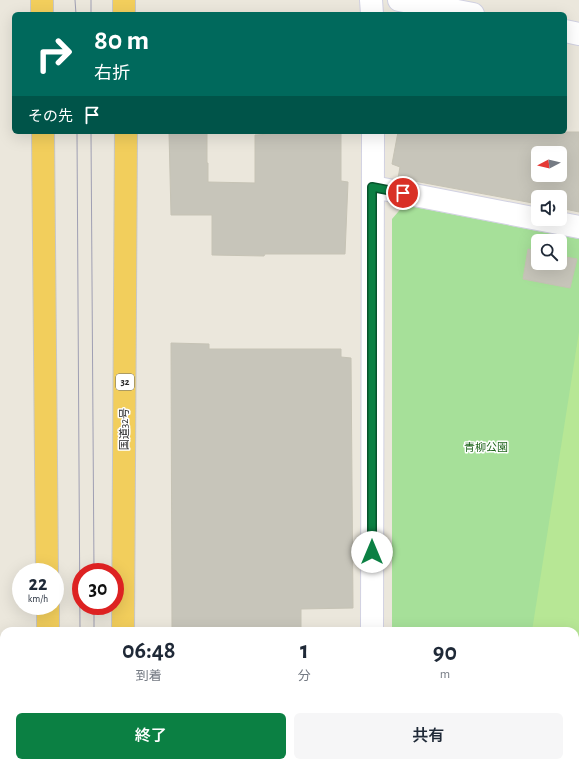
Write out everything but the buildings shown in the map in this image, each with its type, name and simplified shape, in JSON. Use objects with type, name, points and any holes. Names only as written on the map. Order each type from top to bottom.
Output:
[{"type":"highway","points":[[42,0],[42,12]]},
{"type":"highway","points":[[124,0],[124,12]]},
{"type":"highway","points":[[43,134],[47,563]]},
{"type":"highway","name":"国道32号","points":[[123,627],[126,134]]},
{"type":"highway","points":[[48,615],[48,627]]},
{"type":"street","points":[[371,0],[372,12]]},
{"type":"street","points":[[399,0],[462,12]]},
{"type":"street","points":[[567,31],[579,34]]},
{"type":"street","points":[[372,627],[373,134]]},
{"type":"street","points":[[372,187],[579,227]]},
{"type":"green space","name":"青柳公園","points":[[404,205],[553,234],[531,234],[531,270],[567,270],[567,237],[579,239],[579,627],[392,627],[392,219]]},
{"type":"green space","points":[[579,332],[579,627],[533,627]]},
{"type":"tram line","points":[[75,0],[76,12]]},
{"type":"tram line","points":[[91,0],[91,12]]},
{"type":"tram line","points":[[77,134],[80,627]]},
{"type":"tram line","points":[[91,134],[94,563]]},
{"type":"tram line","points":[[94,615],[94,627]]},
{"type":"route","points":[[372,552],[372,187],[403,193]]}]
